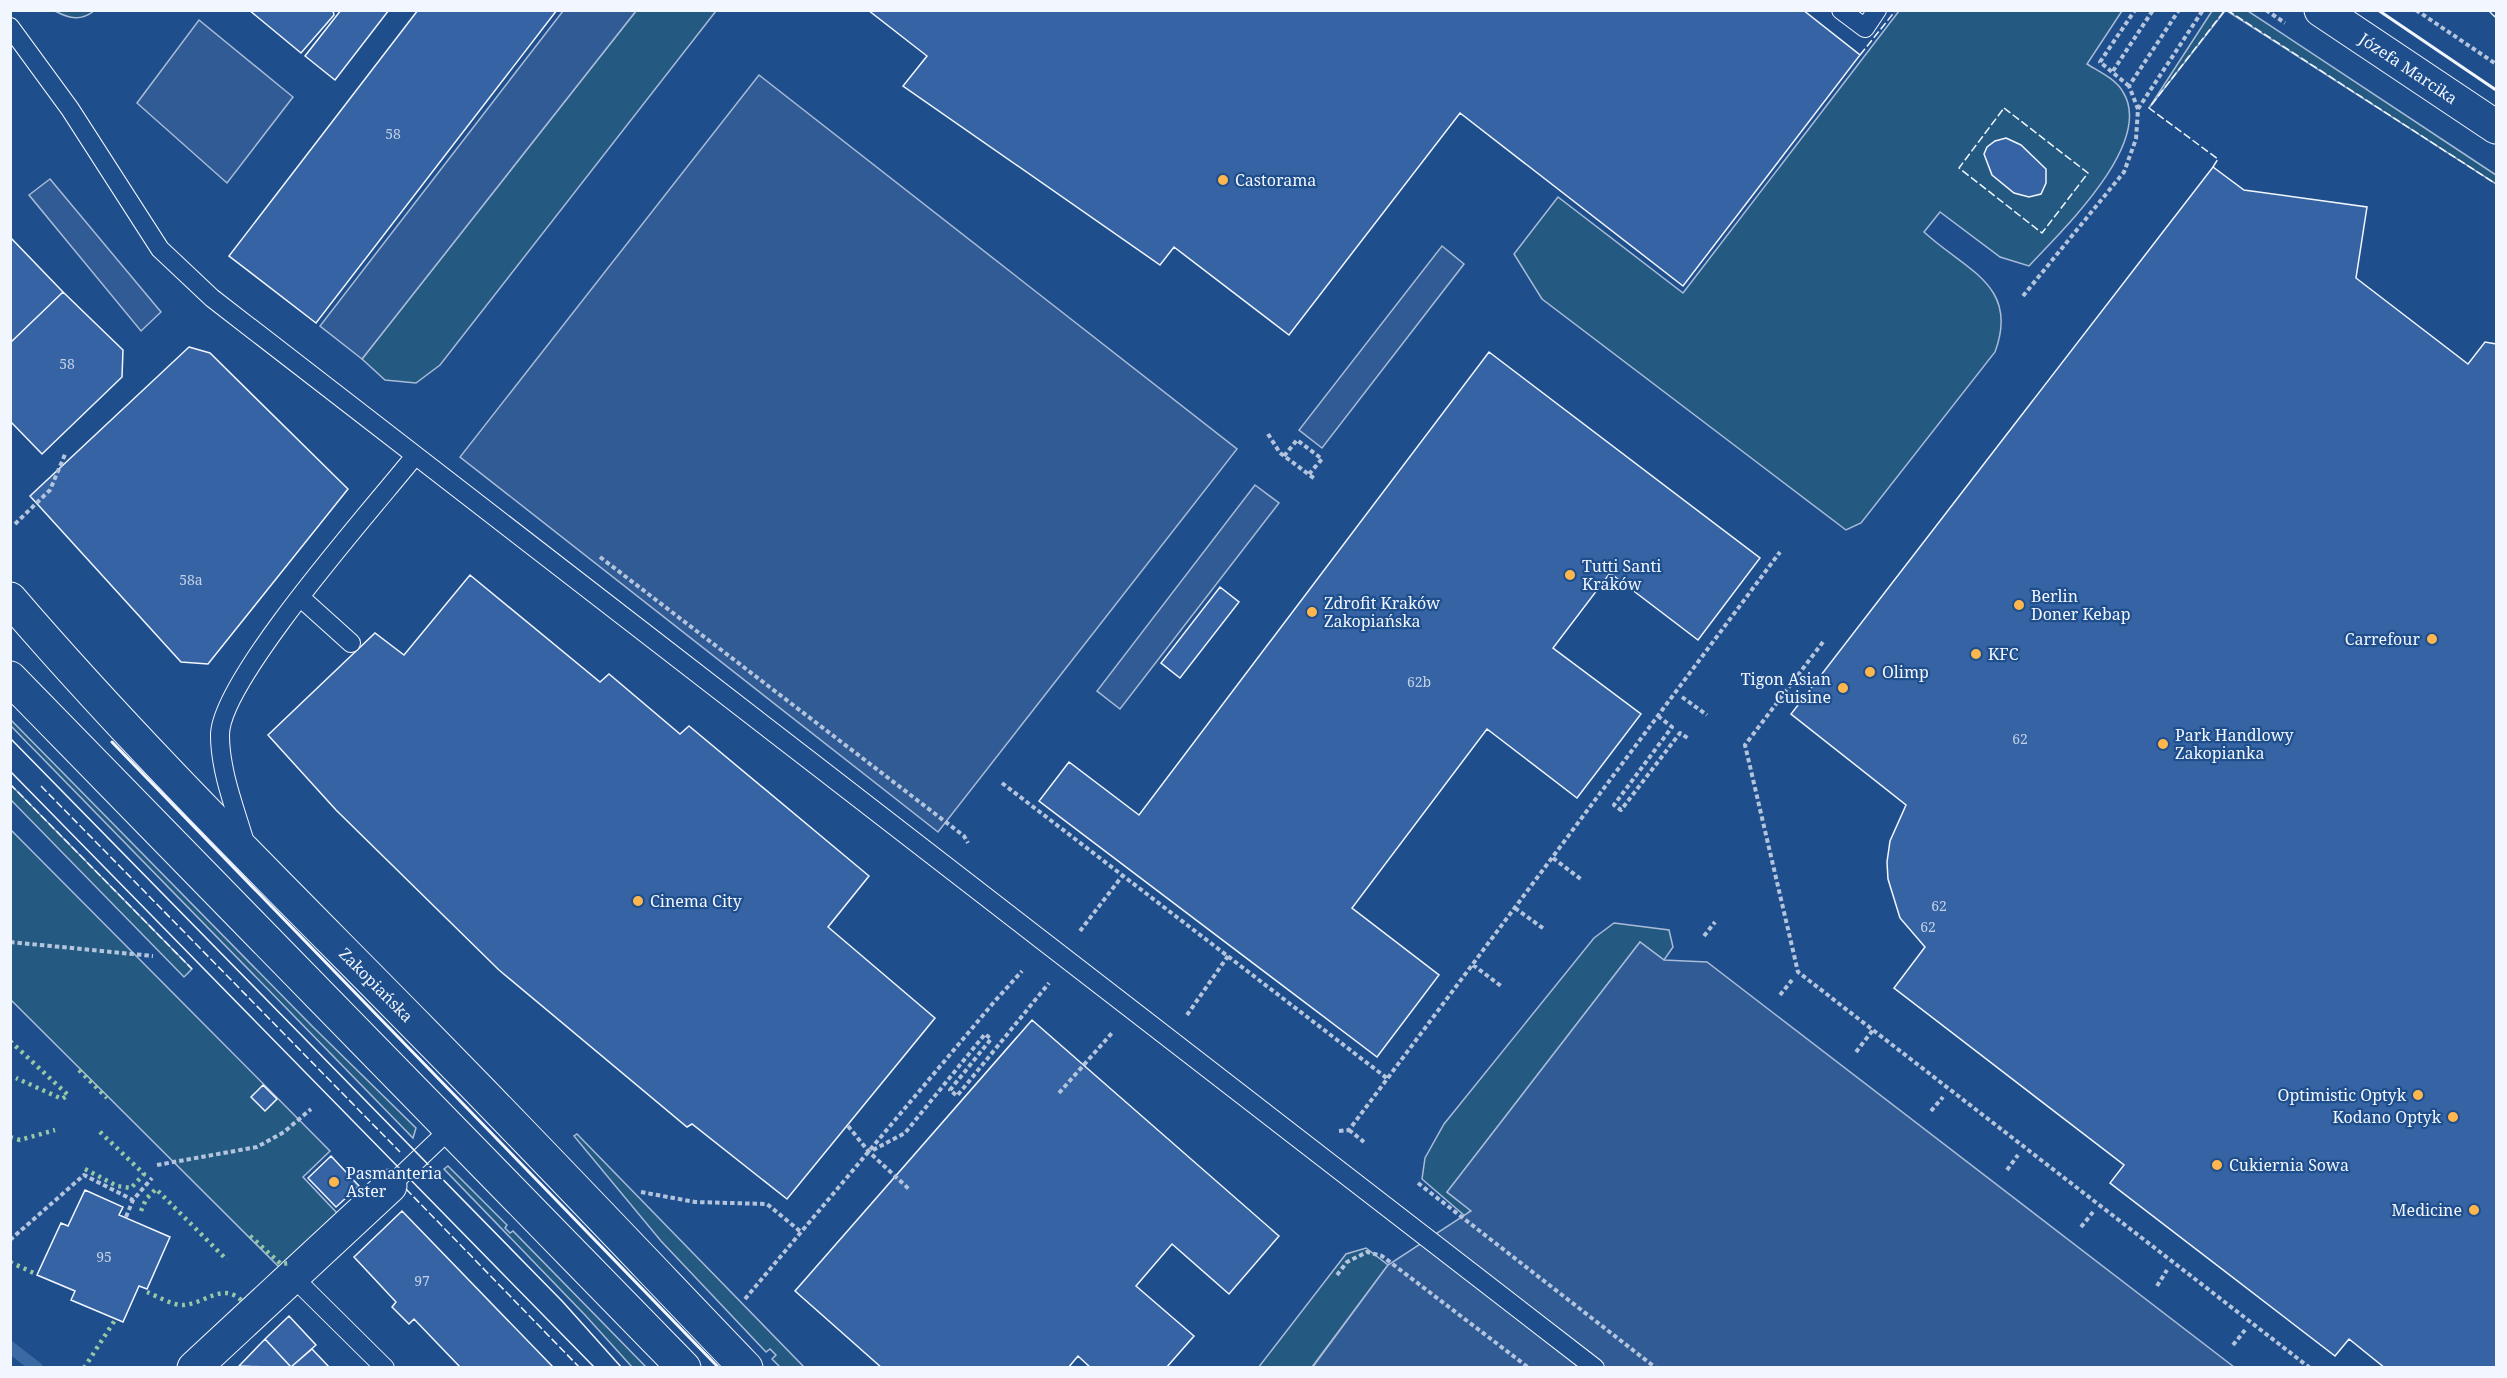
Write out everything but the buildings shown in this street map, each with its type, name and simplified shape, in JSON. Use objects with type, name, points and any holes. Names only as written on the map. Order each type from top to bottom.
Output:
[{"type":"main road","name":"Józefa Marcika","points":[[2321,10],[2496,127]]},
{"type":"main road","name":"Zakopiańska","points":[[10,599],[54,650],[248,857],[456,1065],[746,1368]]},
{"type":"main road","points":[[10,678],[684,1368]]},
{"type":"main road","points":[[194,1368],[294,1278],[390,1186]]},
{"type":"lane","points":[[1841,10],[1865,28],[1877,10]]},
{"type":"lane","points":[[10,27],[70,110],[160,249],[212,297],[414,457],[1595,1368]]},
{"type":"lane","points":[[248,857],[223,763],[220,734],[223,718],[235,688],[301,598],[414,457]]},
{"type":"lane","points":[[301,598],[351,643]]},
{"type":"lane","points":[[390,1186],[451,1128]]},
{"type":"lane","points":[[294,1278],[385,1368]]},
{"type":"path","points":[[2023,296],[2124,172],[2136,139],[2138,109],[2129,86],[2100,62],[2135,10]]},
{"type":"path","points":[[2113,71],[2153,10]]},
{"type":"path","points":[[2129,86],[2179,10]]},
{"type":"path","points":[[2138,109],[2203,10]]},
{"type":"path","points":[[2416,10],[2496,64]]},
{"type":"path","points":[[1268,434],[1284,456],[1315,479]]},
{"type":"path","points":[[1284,456],[1297,440],[1322,459],[1309,474]]},
{"type":"path","points":[[15,524],[50,490],[66,452]]},
{"type":"path","points":[[594,552],[964,836],[973,850]]},
{"type":"path","points":[[1334,1132],[1349,1130],[1780,552]]},
{"type":"path","points":[[1823,642],[1745,745],[1798,972],[2310,1368]]},
{"type":"path","points":[[1682,696],[1707,715]]},
{"type":"path","points":[[1658,716],[1672,727],[1614,805],[1621,810],[1680,733],[1689,740]]},
{"type":"path","points":[[1002,783],[1388,1079]]},
{"type":"path","points":[[1553,858],[1581,880]]},
{"type":"path","points":[[1086,941],[1077,934],[1122,875]]},
{"type":"path","points":[[1515,908],[1544,929]]},
{"type":"path","points":[[1704,936],[1715,922]]},
{"type":"path","points":[[10,942],[153,956]]},
{"type":"path","points":[[1176,1011],[1185,1017],[1228,956]]},
{"type":"path","points":[[1473,965],[1501,986]]},
{"type":"path","points":[[745,1299],[1022,971]]},
{"type":"path","points":[[1780,995],[1792,980]]},
{"type":"path","points":[[869,1152],[904,1133],[985,1034],[991,1039],[950,1090],[957,1096],[1049,983]]},
{"type":"path","points":[[1856,1052],[1873,1030]]},
{"type":"path","points":[[1059,1093],[1112,1033]]},
{"type":"path","points":[[1931,1111],[1942,1097]]},
{"type":"path","points":[[157,1165],[256,1147],[284,1132],[311,1109]]},
{"type":"path","points":[[848,1126],[869,1152],[910,1190]]},
{"type":"path","points":[[1349,1130],[1364,1142]]},
{"type":"path","points":[[2007,1170],[2018,1155]]},
{"type":"path","points":[[10,1240],[84,1175],[133,1200]]},
{"type":"path","points":[[126,1217],[133,1200],[152,1178]]},
{"type":"path","points":[[1418,1183],[1656,1368]]},
{"type":"path","points":[[641,1192],[694,1202],[767,1204],[801,1232]]},
{"type":"path","points":[[2081,1227],[2093,1212]]},
{"type":"path","points":[[1337,1275],[1347,1262],[1366,1252],[1382,1256],[1529,1368]]},
{"type":"path","points":[[2157,1286],[2167,1270]]},
{"type":"path","points":[[2233,1344],[2245,1330]]},
{"type":"shaded area","points":[[55,11],[94,11],[75,18]]},
{"type":"shaded area","points":[[563,11],[636,11],[362,359],[320,326]]},
{"type":"shaded area","points":[[636,11],[716,11],[440,365],[416,383],[385,380],[362,359]]},
{"type":"shaded area","points":[[1899,11],[2122,11],[2087,64],[2120,87],[2129,113],[2126,136],[2116,160],[2100,185],[2029,266],[2000,257],[1940,212],[1924,232],[1971,269],[1994,295],[2000,310],[2001,329],[1995,352],[1861,523],[1846,530],[1542,299],[1514,254],[1558,197],[1683,293]]},
{"type":"shaded area","points":[[2212,11],[2225,11],[2149,108]]},
{"type":"shaded area","points":[[2227,11],[2248,11],[2496,175],[2496,184]]},
{"type":"shaded area","points":[[199,20],[293,97],[227,183],[137,103]]},
{"type":"shaded area","points":[[759,75],[1237,449],[938,832],[460,457]]},
{"type":"shaded area","points":[[50,179],[161,312],[141,331],[29,195]]},
{"type":"shaded area","points":[[1442,246],[1464,264],[1322,448],[1299,430]]},
{"type":"shaded area","points":[[1255,485],[1279,503],[1120,709],[1097,691]]},
{"type":"shaded area","points":[[10,719],[312,1026],[416,1128],[413,1138],[11,726]]},
{"type":"shaded area","points":[[10,784],[192,969],[184,977],[11,800]]},
{"type":"shaded area","points":[[10,829],[330,1151],[303,1177],[337,1213],[280,1268],[11,1000]]},
{"type":"shaded area","points":[[1614,923],[1669,930],[1673,947],[1664,960],[1640,942],[1447,1192],[1471,1210],[1465,1216],[1422,1179],[1425,1158],[1444,1124],[1594,938]]},
{"type":"shaded area","points":[[1640,942],[1664,960],[1707,962],[2234,1367],[1312,1368],[1388,1265],[1471,1211],[1447,1192]]},
{"type":"shaded area","points":[[577,1134],[804,1367],[780,1367],[772,1359],[776,1355],[770,1349],[766,1352],[661,1241],[574,1136]]},
{"type":"shaded area","points":[[448,1166],[507,1225],[505,1228],[510,1233],[513,1231],[646,1367],[632,1367],[444,1169]]},
{"type":"shaded area","points":[[1366,1248],[1388,1265],[1312,1367],[1258,1368],[1346,1254]]},
{"type":"waterway","points":[[10,1347],[37,1368]]},
{"type":"tram line","points":[[10,738],[563,1302],[622,1368]]},
{"type":"tram line","points":[[10,771],[595,1368]]},
{"type":"railway","points":[[2492,10],[2496,14]]},
{"type":"hedge","points":[[10,1041],[68,1095],[62,1099],[16,1078]]},
{"type":"hedge","points":[[79,1070],[107,1098]]},
{"type":"hedge","points":[[10,1137],[20,1140],[55,1130]]},
{"type":"hedge","points":[[85,1169],[117,1186],[131,1188],[144,1174],[98,1130]]},
{"type":"hedge","points":[[141,1211],[146,1199],[156,1189],[227,1260]]},
{"type":"hedge","points":[[250,1236],[281,1264],[290,1263]]},
{"type":"hedge","points":[[10,1262],[36,1274]]},
{"type":"hedge","points":[[147,1292],[180,1305],[221,1293],[228,1293],[242,1301]]},
{"type":"hedge","points":[[84,1368],[115,1320]]},
{"type":"fence","points":[[1860,55],[1896,10]]},
{"type":"fence","points":[[2213,167],[2218,159],[2149,108],[2225,10]]},
{"type":"fence","points":[[2227,10],[2496,184]]},
{"type":"fence","points":[[2004,108],[2088,173],[2042,233],[1959,168],[2004,108]]},
{"type":"fence","points":[[10,784],[192,969]]},
{"type":"fence","points":[[41,786],[400,1152]]},
{"type":"fence","points":[[406,1189],[580,1368]]},
{"type":"wall","points":[[2378,10],[2496,90]]},
{"type":"wall","points":[[112,742],[719,1368]]},
{"type":"place","name":"Castorama","points":[[1223,180]]},
{"type":"place","name":"Tutti Santi Kraków","points":[[1570,575]]},
{"type":"place","name":"Berlin Doner Kebap","points":[[2019,605]]},
{"type":"place","name":"Zdrofit Kraków Zakopiańska","points":[[1312,612]]},
{"type":"place","name":"Carrefour","points":[[2432,639]]},
{"type":"place","name":"KFC","points":[[1976,654]]},
{"type":"place","name":"Olimp","points":[[1870,672]]},
{"type":"place","name":"Tigon Asian Cuisine","points":[[1843,688]]},
{"type":"place","name":"Park Handlowy Zakopianka","points":[[2163,744]]},
{"type":"place","name":"Cinema City","points":[[638,901]]},
{"type":"place","name":"Optimistic Optyk","points":[[2418,1095]]},
{"type":"place","name":"Kodano Optyk","points":[[2453,1117]]},
{"type":"place","name":"Cukiernia Sowa","points":[[2217,1165]]},
{"type":"place","name":"Pasmanteria Aster","points":[[334,1182]]},
{"type":"place","name":"Medicine","points":[[2474,1210]]}]
